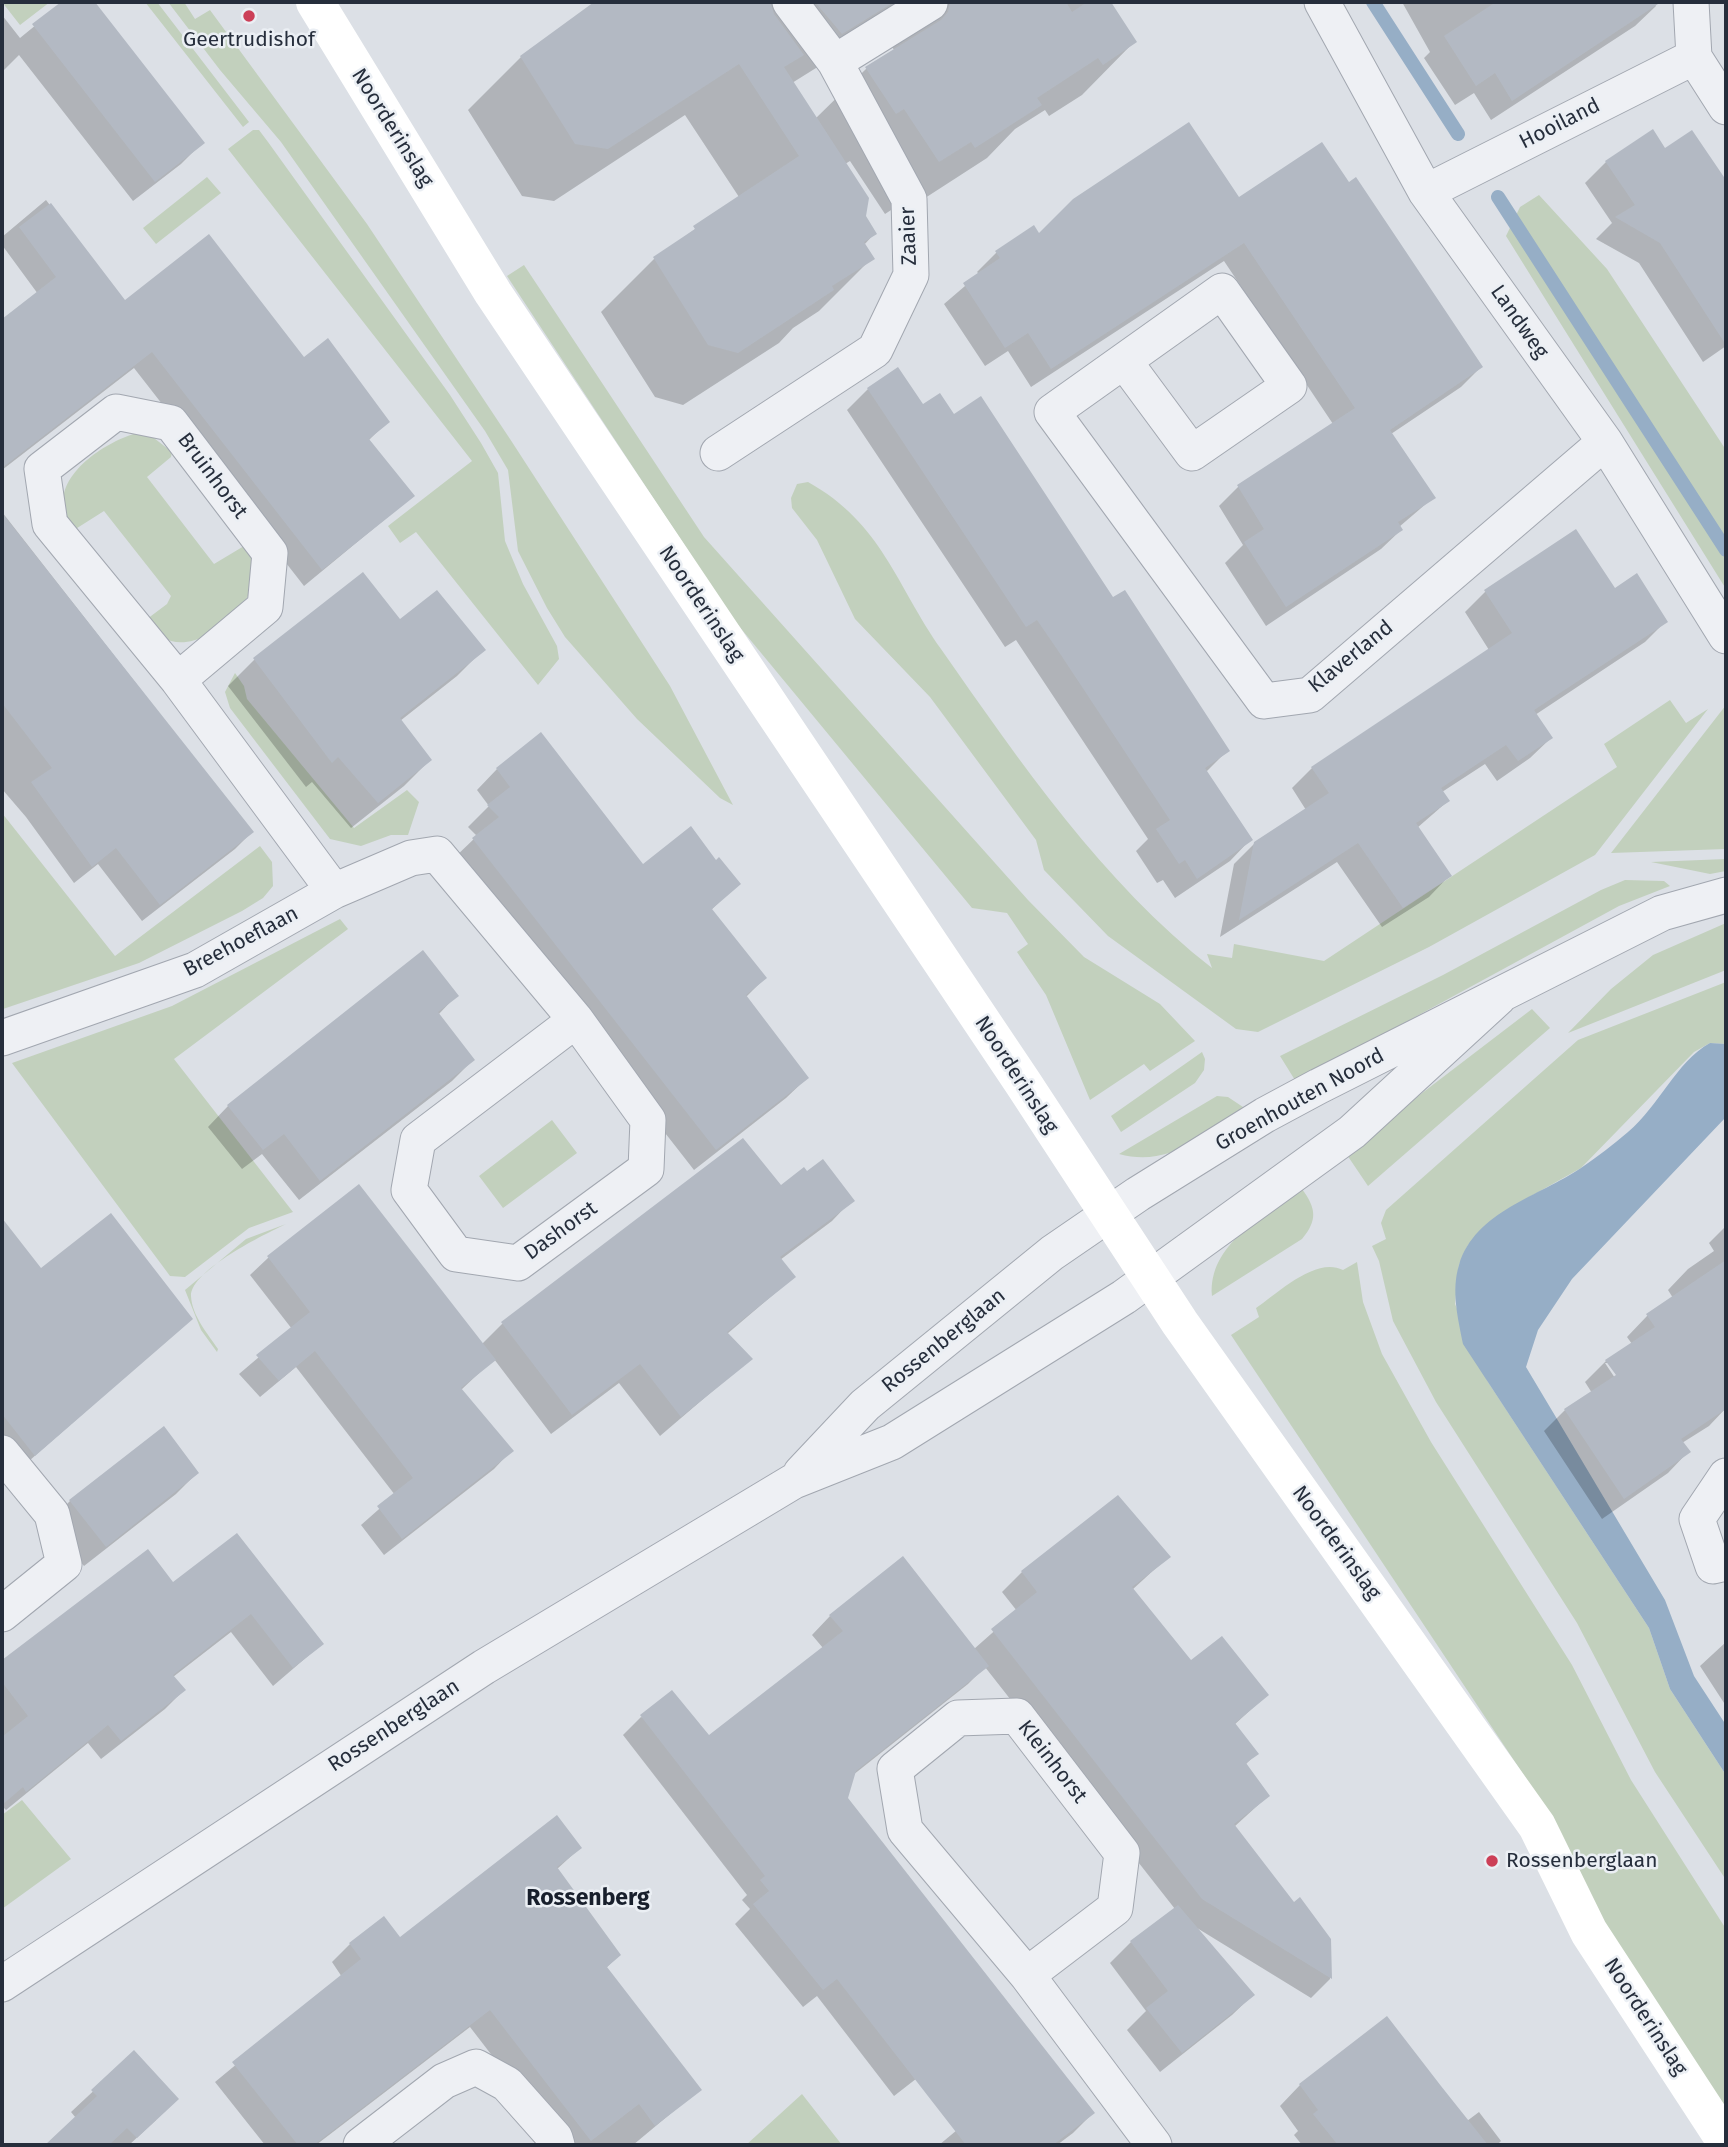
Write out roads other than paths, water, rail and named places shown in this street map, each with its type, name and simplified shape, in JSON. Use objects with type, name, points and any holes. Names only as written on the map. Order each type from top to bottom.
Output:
[{"type":"main road","name":"Noorderinslag","points":[[315,2],[493,293],[1023,1083],[1107,1214],[1537,1826],[1588,1932],[1726,2141]]},
{"type":"street","name":"Zaaier","points":[[718,453],[875,351],[911,275],[909,199],[835,62],[790,2]]},
{"type":"street","name":"Landweg","points":[[1322,2],[1426,192],[1605,442],[1726,636]]},
{"type":"street","points":[[1691,2],[1694,57],[1726,107]]},
{"type":"street","points":[[835,62],[930,3]]},
{"type":"street","name":"Hooiland","points":[[1426,192],[1694,57]]},
{"type":"street","name":"Klaverland","points":[[1124,361],[1192,453],[1289,386],[1222,290],[1124,361],[1042,403],[1264,701],[1310,695],[1605,442]]},
{"type":"street","name":"Bruinhorst","points":[[178,680],[265,607],[270,553],[172,423],[116,412],[43,469],[50,524],[178,680],[334,891]]},
{"type":"street","name":"Breehoeflaan","points":[[2,1038],[195,970],[334,891],[411,858],[437,854]]},
{"type":"street","name":"Dashorst","points":[[437,854],[576,1020],[648,1120],[646,1169],[518,1263],[456,1254],[410,1190],[418,1140],[576,1020]]},
{"type":"street","name":"Groenhouten Noord","points":[[1107,1214],[1303,1094],[1661,913],[1726,895]]},
{"type":"street","name":"Groenhouten Noord","points":[[1151,1279],[1352,1132],[1499,997]]},
{"type":"street","name":"Rossenberglaan","points":[[794,1481],[865,1405],[1046,1258],[1107,1214]]},
{"type":"street","name":"Rossenberglaan","points":[[2,1984],[484,1667],[794,1481],[892,1443],[1151,1279]]},
{"type":"street","points":[[2,1452],[52,1514],[64,1564],[2,1614]]},
{"type":"street","points":[[1726,1476],[1697,1519],[1713,1566],[1726,1563]]},
{"type":"street","name":"Kleinhorst","points":[[1027,1975],[1115,1908],[1122,1853],[1017,1716],[958,1718],[895,1769],[905,1830],[1027,1975],[1154,2145]]},
{"type":"street","points":[[361,2145],[444,2081],[476,2067],[507,2084],[555,2138],[557,2145]]},
{"type":"water","points":[[1710,1043],[1726,1044],[1726,1117],[1572,1279],[1538,1330],[1526,1367],[1665,1600],[1694,1676],[1726,1725],[1726,1775],[1670,1689],[1649,1628],[1463,1344],[1455,1295],[1459,1265],[1467,1246],[1479,1231],[1511,1207],[1565,1178],[1617,1142],[1649,1110],[1687,1061]]},
{"type":"waterway","points":[[1373,2],[1458,134]]},
{"type":"waterway","points":[[1498,197],[1726,550]]},
{"type":"place","name":"Geertrudishof","points":[[249,16]]},
{"type":"place","name":"Rossenberglaan","points":[[1492,1861]]},
{"type":"district","name":"Rossenberg","points":[[588,1899]]}]
